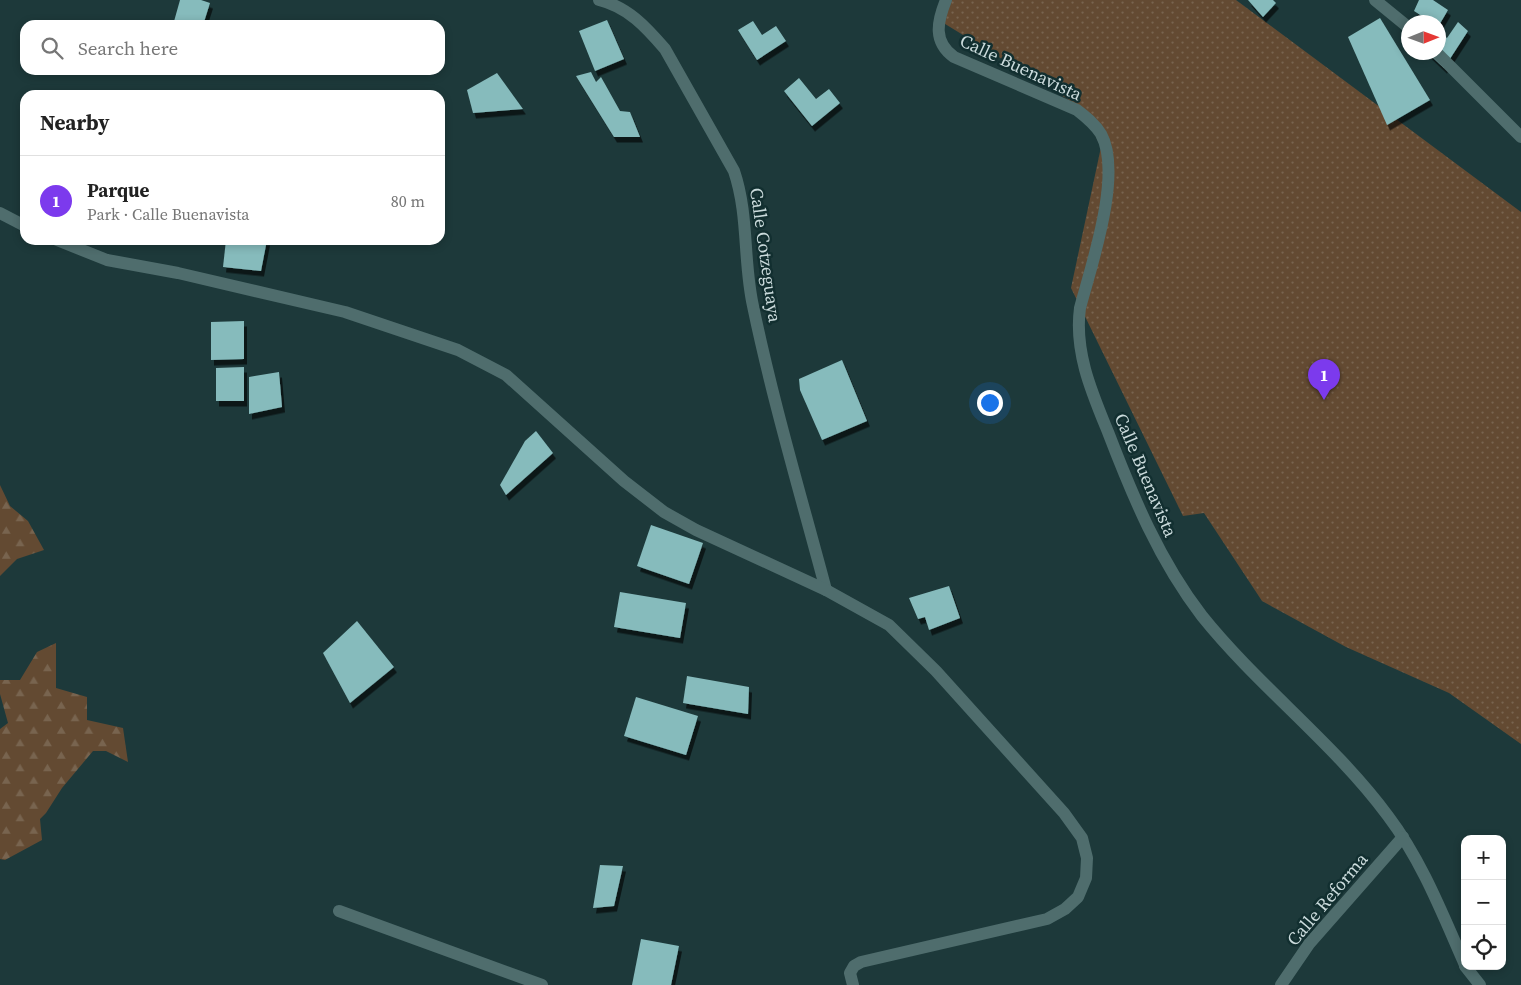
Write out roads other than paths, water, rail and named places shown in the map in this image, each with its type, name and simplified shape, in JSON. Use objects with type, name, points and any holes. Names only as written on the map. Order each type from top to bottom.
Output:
[{"type":"street","name":"Calle Cotzeguaya","points":[[599,0],[627,11],[660,44],[696,101],[734,171],[741,192],[744,211],[752,304],[826,590]]},
{"type":"street","name":"Calle Buenavista","points":[[946,0],[938,34],[945,50],[985,71],[1077,110],[1092,122],[1102,135],[1109,164],[1108,186],[1080,308],[1080,346],[1093,395],[1133,497],[1157,547],[1212,627],[1371,794],[1403,837],[1430,883],[1461,956]]},
{"type":"street","points":[[1375,0],[1401,21]]},
{"type":"street","points":[[1444,60],[1521,137]]},
{"type":"street","points":[[0,213],[20,223]]},
{"type":"street","points":[[70,245],[107,260],[178,273],[345,312],[458,350],[506,375],[624,481],[664,512],[696,530],[826,590],[889,624],[926,661],[1064,813],[1082,838],[1087,858],[1086,878],[1078,897],[1047,919],[861,962],[854,966],[850,973],[853,985]]},
{"type":"street","name":"Calle Reforma","points":[[1281,985],[1309,944],[1403,837]]},
{"type":"street","points":[[339,910],[542,985]]},
{"type":"street","name":"Calle Buenavista","points":[[1469,970],[1480,985]]},
{"type":"place","name":"Parque","points":[[1324,400]]}]
